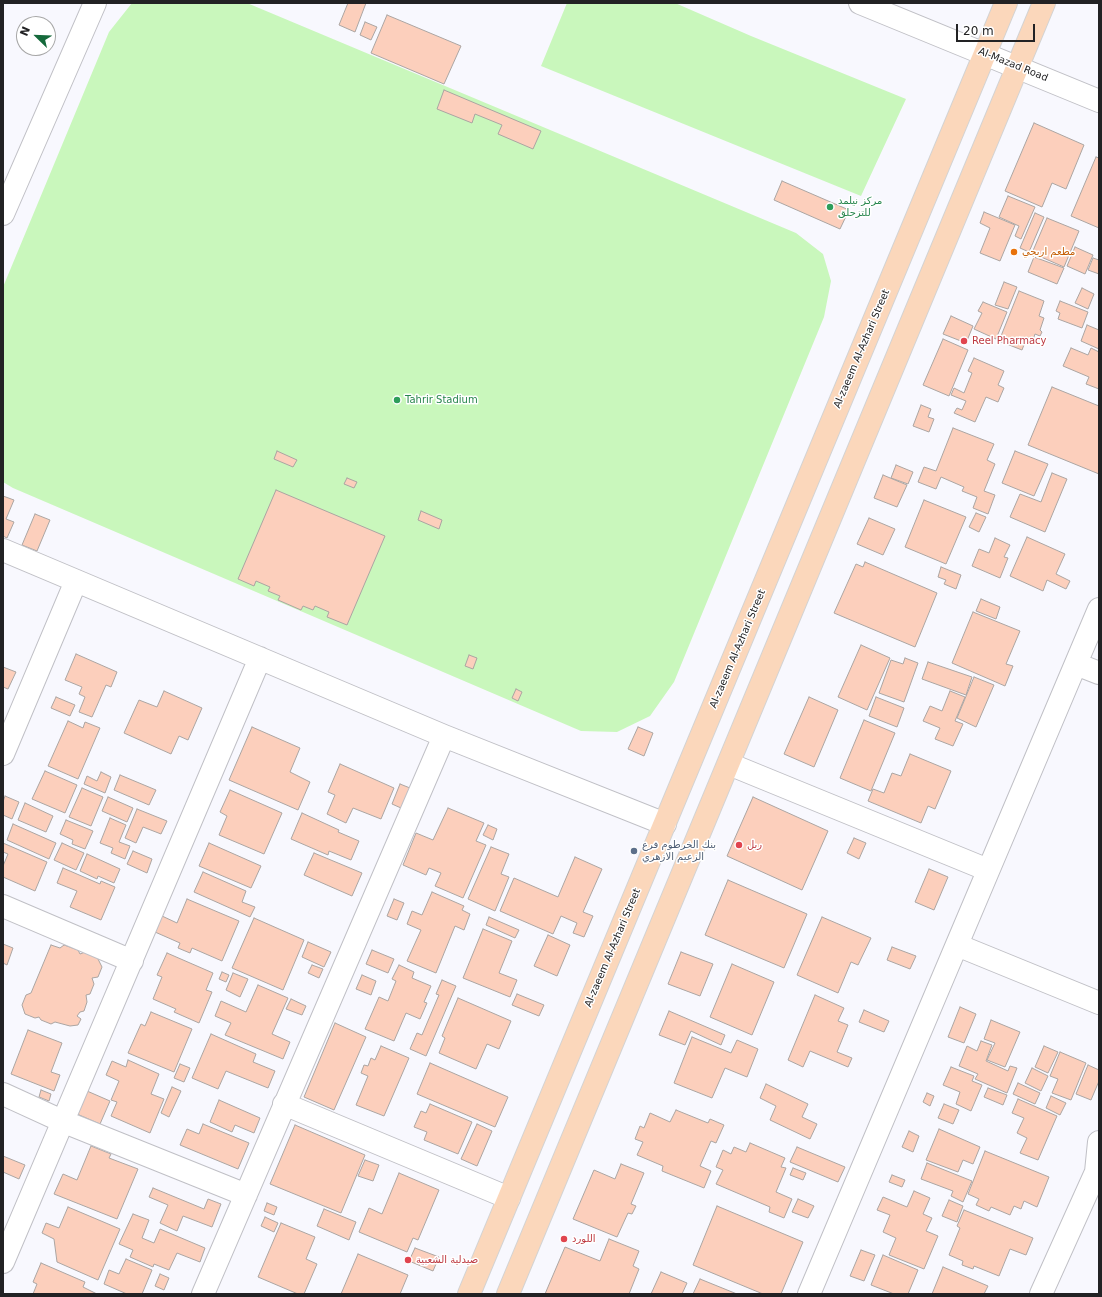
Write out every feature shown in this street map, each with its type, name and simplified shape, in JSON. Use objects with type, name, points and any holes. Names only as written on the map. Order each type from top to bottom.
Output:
[{"type":"main road","name":"Al-zaeem Al-Azhari Street","points":[[470,1294],[1006,3]]},
{"type":"main road","points":[[508,1294],[1044,3]]},
{"type":"street","points":[[3,214],[95,3]]},
{"type":"street","name":"Al-Mazad Road","points":[[860,3],[1099,101]]},
{"type":"street","points":[[3,550],[444,736],[665,824]]},
{"type":"street","points":[[3,754],[76,580]]},
{"type":"street","points":[[809,1294],[1099,609]]},
{"type":"street","points":[[3,1262],[260,658]]},
{"type":"street","points":[[1076,664],[1099,673]]},
{"type":"street","points":[[203,1294],[444,736]]},
{"type":"street","points":[[729,764],[988,870]]},
{"type":"street","points":[[3,906],[132,961]]},
{"type":"street","points":[[957,945],[1099,1003]]},
{"type":"street","points":[[3,1094],[62,1121],[246,1195]]},
{"type":"street","points":[[284,1104],[510,1198]]},
{"type":"street","points":[[1041,1294],[1096,1172],[1099,1142]]},
{"type":"green space","name":"Tahrir Stadium","points":[[132,3],[247,3],[796,233],[823,254],[831,281],[824,317],[674,682],[650,716],[617,732],[581,731],[13,488],[3,482],[3,287],[109,32]]},
{"type":"green space","points":[[567,3],[675,3],[751,36],[906,99],[861,196],[541,66]]},
{"type":"building","points":[[348,3],[366,3],[355,32],[339,25]]},
{"type":"building","points":[[387,15],[461,46],[444,84],[371,53]]},
{"type":"building","points":[[365,22],[377,27],[371,40],[360,35]]},
{"type":"building","points":[[444,90],[541,131],[533,149],[498,134],[502,125],[475,114],[472,123],[437,109]]},
{"type":"building","points":[[1034,123],[1084,145],[1066,189],[1052,183],[1042,207],[1005,191]]},
{"type":"building","points":[[1096,157],[1099,158],[1099,228],[1071,216]]},
{"type":"building","points":[[782,181],[849,210],[840,229],[774,200]]},
{"type":"building","points":[[1008,196],[1035,207],[1021,239],[1015,236],[1019,226],[999,217]]},
{"type":"building","points":[[984,212],[1015,225],[1000,261],[980,253],[990,228],[980,223]]},
{"type":"building","points":[[1035,213],[1044,217],[1029,252],[1020,248]]},
{"type":"building","points":[[1047,218],[1079,231],[1064,267],[1032,253]]},
{"type":"building","points":[[1075,247],[1093,255],[1085,274],[1067,266]]},
{"type":"building","points":[[1034,257],[1064,268],[1057,284],[1028,272]]},
{"type":"building","points":[[1093,258],[1099,260],[1099,274],[1088,270]]},
{"type":"building","points":[[1004,282],[1017,287],[1008,309],[995,305]]},
{"type":"building","points":[[1082,288],[1094,294],[1088,309],[1075,303]]},
{"type":"building","points":[[1019,291],[1044,301],[1039,316],[1044,318],[1040,330],[1042,332],[1040,336],[1035,334],[1033,340],[1027,337],[1022,350],[999,341]]},
{"type":"building","points":[[1060,301],[1088,312],[1082,328],[1058,319],[1060,313],[1056,311]]},
{"type":"building","points":[[983,302],[1007,312],[996,339],[974,329],[982,313],[978,311]]},
{"type":"building","points":[[951,316],[973,326],[966,343],[943,334]]},
{"type":"building","points":[[1087,325],[1099,330],[1099,349],[1081,341]]},
{"type":"building","points":[[943,339],[968,350],[949,396],[923,385]]},
{"type":"building","points":[[1071,348],[1088,355],[1091,348],[1099,352],[1099,389],[1086,384],[1089,377],[1063,366]]},
{"type":"building","points":[[974,358],[1004,371],[998,385],[1004,388],[998,402],[986,397],[975,422],[954,413],[957,408],[962,410],[966,401],[951,395],[954,388],[964,393],[972,373],[968,371]]},
{"type":"building","points":[[1052,387],[1099,406],[1099,474],[1028,445]]},
{"type":"building","points":[[921,405],[931,409],[928,417],[934,419],[929,432],[913,426]]},
{"type":"building","points":[[953,428],[994,444],[987,460],[995,464],[984,491],[995,495],[988,514],[973,508],[977,497],[962,491],[964,487],[941,477],[936,489],[918,482],[924,467],[936,471]]},
{"type":"building","points":[[277,451],[297,460],[293,467],[274,459]]},
{"type":"building","points":[[1015,451],[1048,464],[1034,496],[1002,483]]},
{"type":"building","points":[[896,465],[913,472],[908,484],[891,478]]},
{"type":"building","points":[[1052,473],[1067,479],[1045,532],[1010,517],[1020,494],[1041,502]]},
{"type":"building","points":[[883,475],[907,485],[897,507],[874,498]]},
{"type":"building","points":[[347,478],[357,482],[354,488],[344,484]]},
{"type":"building","points":[[276,490],[385,536],[347,625],[327,617],[329,612],[315,606],[313,610],[303,606],[301,610],[278,600],[280,596],[268,591],[270,587],[256,581],[254,586],[238,579]]},
{"type":"building","points":[[3,496],[14,500],[6,519],[14,522],[7,538],[3,536]]},
{"type":"building","points":[[924,500],[966,517],[946,564],[905,547]]},
{"type":"building","points":[[421,511],[442,520],[439,529],[418,520]]},
{"type":"building","points":[[976,513],[986,517],[979,532],[969,527]]},
{"type":"building","points":[[35,514],[50,520],[37,551],[22,545]]},
{"type":"building","points":[[869,518],[895,529],[883,555],[857,544]]},
{"type":"building","points":[[1027,537],[1065,554],[1056,574],[1070,581],[1066,589],[1047,580],[1043,591],[1010,576]]},
{"type":"building","points":[[995,538],[1010,545],[1004,557],[1008,558],[1000,578],[972,566],[979,549],[989,553]]},
{"type":"building","points":[[865,562],[937,593],[915,647],[834,613],[856,564],[863,567]]},
{"type":"building","points":[[941,567],[961,575],[956,589],[944,584],[946,580],[938,577]]},
{"type":"building","points":[[981,599],[1000,607],[996,619],[976,611]]},
{"type":"building","points":[[973,612],[1020,631],[1006,664],[1013,666],[1005,686],[952,663]]},
{"type":"building","points":[[861,645],[890,658],[867,710],[838,697]]},
{"type":"building","points":[[76,654],[117,672],[111,687],[106,685],[92,717],[79,712],[85,697],[79,694],[82,687],[65,680]]},
{"type":"building","points":[[469,655],[477,658],[473,669],[465,666]]},
{"type":"building","points":[[905,658],[918,663],[904,702],[879,693],[891,660],[903,664]]},
{"type":"building","points":[[928,662],[972,677],[966,695],[922,679]]},
{"type":"building","points":[[3,667],[16,672],[8,689],[3,687]]},
{"type":"building","points":[[974,677],[994,685],[976,727],[957,718]]},
{"type":"building","points":[[516,689],[522,692],[518,701],[512,698]]},
{"type":"building","points":[[164,691],[202,708],[188,740],[179,736],[171,754],[124,733],[139,700],[157,707]]},
{"type":"building","points":[[950,691],[965,697],[955,721],[963,724],[953,746],[935,739],[940,728],[923,721],[930,706],[942,711]]},
{"type":"building","points":[[56,697],[75,705],[70,716],[51,708]]},
{"type":"building","points":[[809,697],[838,710],[814,767],[784,754]]},
{"type":"building","points":[[876,697],[904,708],[897,727],[869,716]]},
{"type":"building","points":[[864,720],[895,733],[871,791],[840,778]]},
{"type":"building","points":[[68,721],[83,728],[85,722],[100,728],[78,779],[48,766]]},
{"type":"building","points":[[252,727],[300,748],[290,772],[310,782],[298,810],[229,780]]},
{"type":"building","points":[[638,727],[653,733],[644,756],[628,749]]},
{"type":"building","points":[[910,754],[951,771],[935,809],[928,806],[921,823],[868,801],[873,789],[884,793],[892,773],[901,776]]},
{"type":"building","points":[[340,764],[394,788],[381,819],[353,808],[346,823],[327,814],[335,795],[328,792]]},
{"type":"building","points":[[45,771],[77,785],[65,813],[32,799]]},
{"type":"building","points":[[101,772],[111,777],[105,793],[84,784],[87,776],[97,781]]},
{"type":"building","points":[[120,775],[156,790],[149,805],[114,790]]},
{"type":"building","points":[[400,784],[410,788],[401,808],[392,804]]},
{"type":"building","points":[[82,788],[103,797],[91,826],[69,817]]},
{"type":"building","points":[[230,790],[282,813],[264,854],[219,835],[227,816],[220,812]]},
{"type":"building","points":[[5,796],[19,802],[12,819],[3,815],[3,802]]},
{"type":"building","points":[[108,797],[133,808],[127,822],[102,811]]},
{"type":"building","points":[[753,797],[828,831],[802,890],[727,856]]},
{"type":"building","points":[[25,803],[53,816],[46,832],[18,820]]},
{"type":"building","points":[[448,808],[484,823],[476,841],[486,845],[463,898],[435,886],[441,873],[429,868],[426,875],[403,865],[416,833],[433,840]]},
{"type":"building","points":[[137,809],[167,821],[161,834],[143,827],[136,843],[125,838]]},
{"type":"building","points":[[302,813],[359,841],[351,860],[329,851],[328,855],[291,839]]},
{"type":"building","points":[[110,818],[126,825],[119,842],[130,846],[125,859],[111,853],[113,848],[100,843]]},
{"type":"building","points":[[66,820],[93,831],[85,849],[72,844],[73,840],[60,834]]},
{"type":"building","points":[[13,824],[56,843],[49,859],[7,840]]},
{"type":"building","points":[[488,825],[497,829],[493,840],[483,835]]},
{"type":"building","points":[[854,838],[866,843],[859,859],[847,853]]},
{"type":"building","points":[[3,843],[47,862],[35,891],[3,877],[3,866],[8,854],[3,852]]},
{"type":"building","points":[[62,843],[84,853],[76,870],[54,860]]},
{"type":"building","points":[[209,843],[261,866],[251,888],[199,866]]},
{"type":"building","points":[[491,847],[509,854],[501,874],[509,877],[495,911],[468,899]]},
{"type":"building","points":[[133,851],[152,859],[147,873],[127,864]]},
{"type":"building","points":[[314,853],[362,873],[352,896],[304,875]]},
{"type":"building","points":[[87,854],[120,869],[114,883],[98,876],[97,879],[80,871]]},
{"type":"building","points":[[575,857],[602,869],[583,912],[593,916],[584,937],[573,933],[577,923],[561,916],[553,934],[500,911],[514,878],[558,897]]},
{"type":"building","points":[[63,868],[100,884],[101,881],[115,887],[101,920],[70,907],[77,891],[57,883]]},
{"type":"building","points":[[929,869],[948,877],[934,910],[915,902]]},
{"type":"building","points":[[203,872],[246,891],[242,902],[255,907],[250,917],[194,892]]},
{"type":"building","points":[[728,880],[807,914],[784,968],[705,935]]},
{"type":"building","points":[[432,892],[464,906],[462,910],[470,914],[464,930],[455,926],[436,973],[407,961],[421,930],[407,924],[412,911],[422,915]]},
{"type":"building","points":[[187,899],[239,921],[222,961],[192,948],[190,953],[178,948],[180,943],[155,932],[162,916],[177,923]]},
{"type":"building","points":[[394,899],[404,903],[397,920],[387,916]]},
{"type":"building","points":[[489,917],[519,930],[515,938],[486,925]]},
{"type":"building","points":[[822,917],[871,938],[858,965],[851,962],[838,993],[797,975]]},
{"type":"building","points":[[254,918],[304,940],[283,990],[232,968]]},
{"type":"building","points":[[483,929],[512,941],[499,973],[517,980],[510,997],[463,978]]},
{"type":"building","points":[[548,935],[570,945],[557,976],[534,966]]},
{"type":"building","points":[[308,942],[331,952],[324,967],[302,957]]},
{"type":"building","points":[[3,944],[13,948],[7,965],[3,963]]},
{"type":"building","points":[[51,945],[60,948],[64,945],[78,950],[80,954],[85,952],[97,957],[102,967],[98,977],[92,978],[94,984],[90,994],[86,995],[87,1002],[84,1011],[80,1012],[77,1016],[81,1019],[78,1025],[70,1026],[55,1022],[51,1024],[41,1020],[39,1017],[35,1018],[25,1014],[22,1005],[26,995],[31,993]]},
{"type":"building","points":[[892,947],[916,956],[910,969],[887,960]]},
{"type":"building","points":[[372,950],[394,959],[388,973],[366,964]]},
{"type":"building","points":[[681,952],[713,964],[700,996],[668,984]]},
{"type":"building","points":[[167,953],[213,973],[206,990],[212,992],[199,1023],[174,1012],[176,1009],[153,999],[162,977],[157,975]]},
{"type":"building","points":[[732,964],[774,982],[752,1035],[710,1017]]},
{"type":"building","points":[[312,965],[323,969],[319,978],[308,973]]},
{"type":"building","points":[[399,965],[414,972],[412,978],[431,986],[424,1002],[427,1003],[420,1019],[406,1013],[394,1041],[365,1029],[379,997],[388,1001],[396,981],[392,979]]},
{"type":"building","points":[[222,972],[229,975],[226,982],[219,979]]},
{"type":"building","points":[[233,973],[248,979],[240,997],[226,990]]},
{"type":"building","points":[[362,975],[376,981],[371,995],[356,989]]},
{"type":"building","points":[[442,980],[456,986],[426,1056],[410,1049],[417,1033],[422,1035],[439,995],[436,994]]},
{"type":"building","points":[[258,985],[288,998],[272,1034],[290,1042],[283,1059],[225,1035],[231,1023],[215,1016],[221,1001],[246,1012]]},
{"type":"building","points":[[517,994],[544,1005],[539,1016],[512,1005]]},
{"type":"building","points":[[815,995],[844,1008],[838,1021],[848,1025],[837,1052],[852,1058],[848,1067],[810,1051],[803,1067],[788,1060]]},
{"type":"building","points":[[458,998],[511,1021],[499,1049],[487,1044],[476,1069],[439,1053],[445,1038],[442,1036]]},
{"type":"building","points":[[291,999],[306,1006],[302,1015],[286,1009]]},
{"type":"building","points":[[960,1007],[976,1014],[964,1043],[948,1037]]},
{"type":"building","points":[[864,1010],[889,1021],[884,1032],[859,1022]]},
{"type":"building","points":[[669,1011],[725,1035],[721,1045],[691,1031],[685,1045],[659,1035]]},
{"type":"building","points":[[151,1012],[192,1029],[174,1072],[128,1053],[141,1024],[145,1026]]},
{"type":"building","points":[[991,1020],[1020,1032],[1005,1067],[987,1060],[995,1043],[984,1039]]},
{"type":"building","points":[[335,1023],[366,1037],[334,1110],[304,1097]]},
{"type":"building","points":[[28,1030],[62,1043],[51,1072],[60,1075],[54,1091],[11,1074]]},
{"type":"building","points":[[211,1034],[256,1054],[253,1062],[275,1071],[268,1088],[226,1071],[218,1089],[192,1078]]},
{"type":"building","points":[[692,1037],[731,1053],[737,1040],[758,1049],[747,1077],[725,1068],[712,1098],[674,1083]]},
{"type":"building","points":[[981,1041],[992,1045],[986,1061],[1008,1071],[1010,1066],[1017,1068],[1007,1093],[975,1079],[978,1074],[959,1066],[967,1046],[977,1051]]},
{"type":"building","points":[[381,1046],[409,1058],[384,1116],[356,1105],[368,1076],[361,1073],[364,1065],[368,1066],[371,1058],[375,1060]]},
{"type":"building","points":[[1044,1046],[1058,1052],[1048,1073],[1035,1067]]},
{"type":"building","points":[[1060,1052],[1086,1063],[1071,1100],[1052,1093],[1058,1079],[1050,1076]]},
{"type":"building","points":[[128,1060],[159,1074],[151,1094],[164,1099],[150,1133],[111,1116],[117,1102],[111,1100],[119,1081],[106,1075],[112,1061],[126,1067]]},
{"type":"building","points":[[430,1063],[508,1097],[495,1127],[417,1094]]},
{"type":"building","points":[[180,1064],[190,1068],[184,1082],[174,1078]]},
{"type":"building","points":[[1088,1065],[1099,1070],[1099,1081],[1091,1100],[1076,1094]]},
{"type":"building","points":[[951,1067],[974,1076],[972,1081],[982,1085],[971,1111],[956,1104],[960,1092],[943,1085]]},
{"type":"building","points":[[1032,1068],[1048,1076],[1041,1091],[1025,1083]]},
{"type":"building","points":[[1018,1083],[1040,1093],[1035,1104],[1013,1094]]},
{"type":"building","points":[[766,1084],[808,1104],[802,1117],[817,1124],[810,1139],[770,1120],[776,1106],[760,1098]]},
{"type":"building","points":[[172,1087],[181,1091],[169,1117],[161,1113]]},
{"type":"building","points":[[988,1088],[1007,1095],[1003,1105],[984,1097]]},
{"type":"building","points":[[41,1090],[51,1094],[49,1101],[39,1097]]},
{"type":"building","points":[[87,1091],[110,1101],[100,1124],[77,1114]]},
{"type":"building","points":[[927,1093],[934,1096],[930,1106],[923,1102]]},
{"type":"building","points":[[1051,1096],[1066,1103],[1060,1115],[1046,1108]]},
{"type":"building","points":[[1018,1099],[1057,1116],[1038,1160],[1020,1153],[1027,1138],[1017,1133],[1024,1118],[1012,1113]]},
{"type":"building","points":[[219,1100],[260,1118],[254,1133],[235,1125],[232,1132],[210,1122]]},
{"type":"building","points":[[430,1104],[472,1122],[458,1154],[424,1140],[427,1132],[414,1127],[421,1111],[426,1113]]},
{"type":"building","points":[[944,1104],[959,1110],[953,1124],[938,1118]]},
{"type":"building","points":[[676,1110],[708,1123],[710,1119],[724,1125],[716,1143],[711,1141],[700,1166],[711,1171],[704,1188],[662,1171],[663,1166],[637,1155],[643,1142],[635,1139],[640,1126],[644,1128],[650,1113],[670,1122]]},
{"type":"building","points":[[203,1124],[249,1143],[238,1169],[180,1145],[187,1129],[199,1134]]},
{"type":"building","points":[[477,1124],[492,1131],[477,1166],[461,1159]]},
{"type":"building","points":[[295,1125],[365,1155],[341,1213],[270,1184]]},
{"type":"building","points":[[939,1129],[980,1147],[973,1164],[963,1160],[958,1172],[926,1160]]},
{"type":"building","points":[[909,1131],[919,1136],[913,1152],[902,1147]]},
{"type":"building","points":[[750,1143],[785,1158],[781,1167],[786,1168],[776,1192],[792,1199],[784,1218],[769,1212],[770,1207],[716,1184],[723,1170],[716,1167],[723,1150],[731,1154],[734,1147],[746,1152]]},
{"type":"building","points":[[91,1146],[111,1154],[109,1158],[138,1169],[117,1219],[54,1194],[63,1174],[77,1180]]},
{"type":"building","points":[[797,1147],[845,1167],[838,1182],[790,1162]]},
{"type":"building","points":[[985,1151],[1049,1177],[1037,1207],[1024,1201],[1021,1209],[1014,1206],[1010,1215],[991,1207],[989,1211],[976,1205],[979,1199],[968,1194]]},
{"type":"building","points":[[3,1156],[25,1165],[19,1179],[3,1172]]},
{"type":"building","points":[[365,1160],[379,1165],[373,1181],[358,1176]]},
{"type":"building","points":[[927,1163],[972,1181],[963,1202],[951,1196],[953,1191],[921,1179]]},
{"type":"building","points":[[621,1164],[644,1173],[631,1204],[636,1206],[632,1214],[628,1213],[617,1237],[573,1219],[594,1170],[615,1179]]},
{"type":"building","points":[[793,1168],[806,1173],[803,1180],[790,1175]]},
{"type":"building","points":[[399,1173],[439,1190],[418,1240],[413,1238],[407,1252],[359,1232],[369,1208],[382,1214]]},
{"type":"building","points":[[892,1175],[905,1180],[902,1187],[889,1182]]},
{"type":"building","points":[[153,1188],[204,1209],[208,1199],[221,1204],[212,1227],[183,1216],[177,1231],[160,1223],[168,1205],[149,1197]]},
{"type":"building","points":[[914,1191],[930,1198],[923,1214],[932,1218],[926,1231],[938,1236],[924,1269],[889,1255],[896,1238],[883,1232],[890,1215],[877,1210],[883,1197],[907,1207]]},
{"type":"building","points":[[798,1199],[814,1206],[808,1218],[792,1212]]},
{"type":"building","points":[[949,1200],[963,1206],[957,1222],[942,1216]]},
{"type":"building","points":[[267,1203],[277,1207],[274,1215],[264,1211]]},
{"type":"building","points":[[717,1206],[803,1242],[781,1294],[763,1294],[693,1265]]},
{"type":"building","points":[[68,1207],[120,1229],[98,1280],[57,1262],[54,1239],[42,1233],[46,1223],[59,1228]]},
{"type":"building","points":[[324,1209],[356,1222],[349,1240],[317,1226]]},
{"type":"building","points":[[964,1210],[1033,1238],[1026,1255],[1010,1249],[999,1276],[974,1266],[973,1269],[962,1265],[963,1261],[949,1255],[960,1228],[957,1226]]},
{"type":"building","points":[[133,1214],[149,1220],[142,1238],[154,1243],[160,1229],[205,1248],[200,1262],[177,1253],[169,1270],[154,1264],[153,1267],[130,1257],[133,1250],[119,1244]]},
{"type":"building","points":[[265,1217],[278,1223],[274,1232],[261,1226]]},
{"type":"building","points":[[281,1223],[315,1237],[306,1259],[317,1264],[304,1294],[298,1294],[258,1277]]},
{"type":"building","points":[[609,1239],[639,1251],[633,1266],[639,1269],[629,1294],[545,1294],[565,1247],[600,1261]]},
{"type":"building","points":[[415,1248],[439,1257],[433,1271],[409,1261]]},
{"type":"building","points":[[861,1250],[875,1255],[864,1281],[850,1276]]},
{"type":"building","points":[[358,1254],[408,1275],[400,1294],[341,1294]]},
{"type":"building","points":[[883,1255],[918,1270],[908,1294],[894,1294],[871,1285]]},
{"type":"building","points":[[126,1259],[152,1270],[142,1294],[127,1294],[104,1284],[109,1270],[119,1274]]},
{"type":"building","points":[[41,1263],[85,1282],[83,1287],[97,1294],[33,1294],[37,1284],[33,1282]]},
{"type":"building","points":[[943,1267],[988,1286],[984,1294],[932,1294]]},
{"type":"building","points":[[661,1272],[687,1283],[682,1294],[651,1294]]},
{"type":"building","points":[[160,1274],[169,1278],[164,1290],[155,1286]]},
{"type":"building","points":[[700,1279],[737,1294],[693,1294]]},
{"type":"place","name":"مركز نيلمد للتزحلق","points":[[830,207]]},
{"type":"place","name":"مطعم اربجي","points":[[1014,252]]},
{"type":"place","name":"Reel Pharmacy","points":[[964,341]]},
{"type":"place","name":"Tahrir Stadium","points":[[397,400]]},
{"type":"place","name":"ربل","points":[[739,845]]},
{"type":"place","name":"بنك الخرطوم فرع الزعيم الازهري","points":[[634,851]]},
{"type":"place","name":"اللورد","points":[[564,1239]]},
{"type":"place","name":"صيدلية الشعبية","points":[[408,1260]]}]
